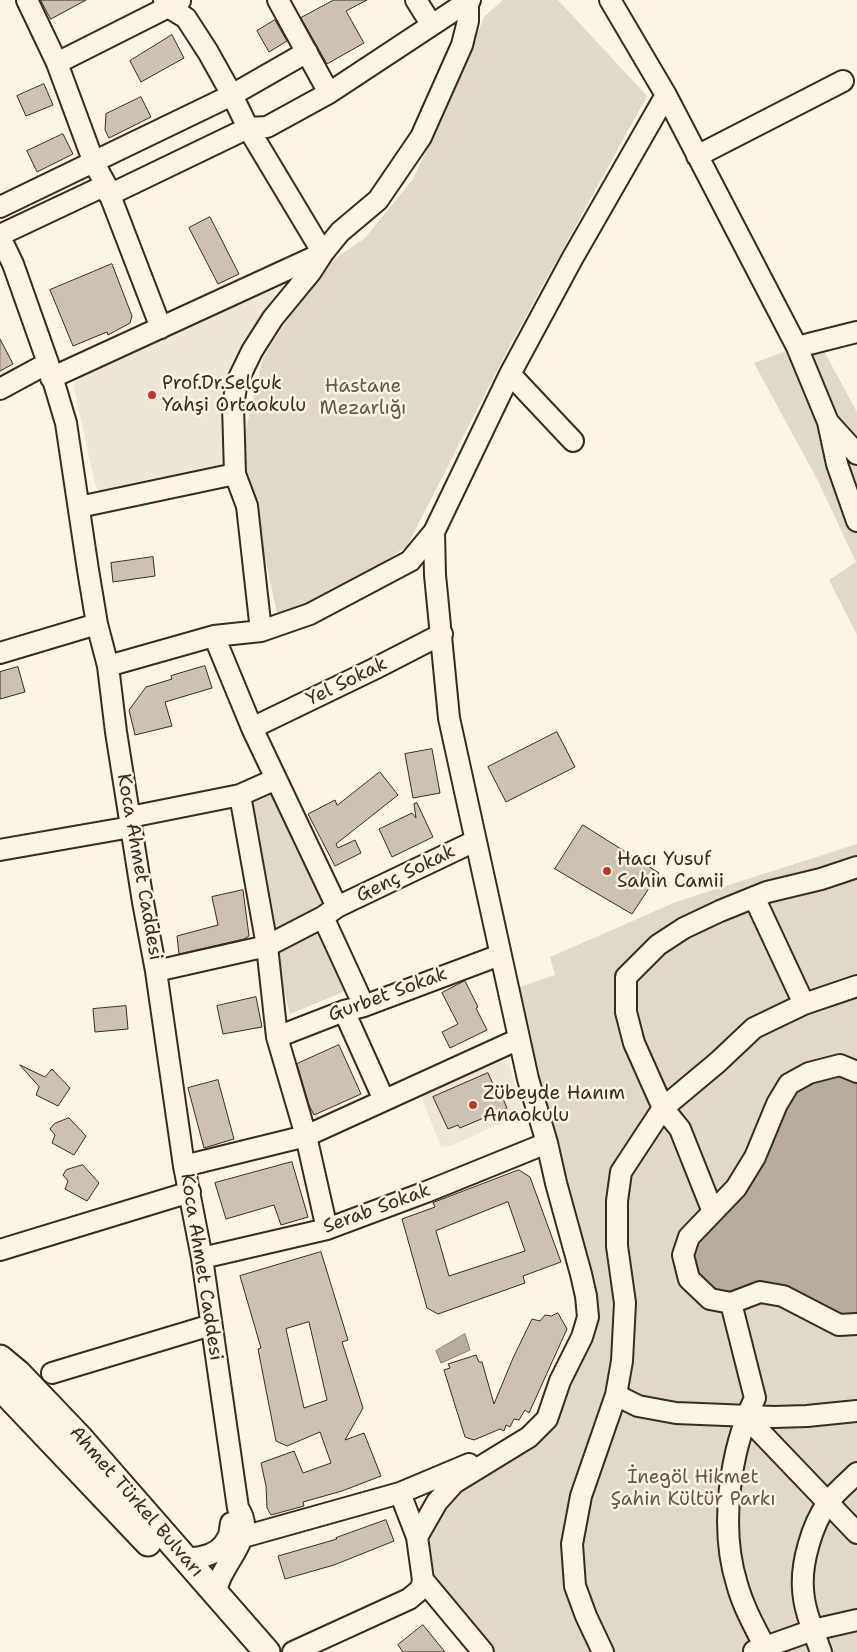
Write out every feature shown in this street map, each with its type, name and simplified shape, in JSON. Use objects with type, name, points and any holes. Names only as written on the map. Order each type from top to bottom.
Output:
[{"type":"main road","name":"Ahmet Türkel Bulvarı","points":[[0,1358],[18,1373],[80,1438],[266,1652]]},
{"type":"main road","name":"Ahmet Türkel Bulvarı","points":[[0,1387],[128,1520],[245,1652]]},
{"type":"street","points":[[27,0],[57,63],[94,163],[107,190],[161,328]]},
{"type":"street","points":[[278,0],[329,93]]},
{"type":"street","points":[[416,0],[431,24]]},
{"type":"street","points":[[610,0],[666,95],[797,347],[828,422],[837,464],[857,521]]},
{"type":"street","points":[[0,236],[248,128],[267,128],[329,93],[431,24],[469,1]]},
{"type":"street","points":[[261,630],[247,506],[235,474],[233,405],[237,382],[252,352],[273,318],[310,273],[322,253],[340,232],[378,200],[421,138],[462,44],[468,21],[469,1]]},
{"type":"street","points":[[57,63],[171,2],[186,18],[208,52],[248,128],[322,253]]},
{"type":"street","points":[[0,207],[232,95],[307,52]]},
{"type":"street","points":[[697,156],[843,81]]},
{"type":"street","points":[[108,666],[214,636],[261,630],[310,614],[410,561],[434,532],[510,374],[572,259],[666,95]]},
{"type":"street","name":"Koca Ahmet Caddesi","points":[[0,236],[13,264],[50,370],[66,423],[98,624],[108,666],[116,732],[156,971],[184,1166],[202,1258],[238,1508],[244,1516],[235,1537]]},
{"type":"street","points":[[0,388],[161,328],[322,253]]},
{"type":"street","points":[[797,347],[857,332]]},
{"type":"street","points":[[510,374],[573,441]]},
{"type":"street","points":[[828,422],[857,454]]},
{"type":"street","points":[[79,507],[235,474]]},
{"type":"street","points":[[418,1537],[436,1502],[454,1484],[529,1437],[547,1419],[560,1381],[582,1336],[588,1317],[581,1274],[547,1143],[528,1079],[449,718],[435,575],[434,532]]},
{"type":"street","points":[[0,652],[98,624]]},
{"type":"street","name":"Yel Sokak","points":[[252,728],[442,634]]},
{"type":"street","points":[[214,636],[252,728],[276,779],[330,912],[364,1006]]},
{"type":"street","points":[[0,850],[131,822],[240,795],[276,779]]},
{"type":"street","points":[[240,795],[266,946],[277,1037],[306,1136],[327,1229]]},
{"type":"street","name":"Genç Sokak","points":[[156,971],[266,946],[330,912],[475,841]]},
{"type":"street","points":[[713,1212],[680,1128],[663,1108],[634,1044],[626,1012],[626,977],[658,944],[684,928],[767,892],[821,879],[857,867]]},
{"type":"street","points":[[754,897],[804,1004]]},
{"type":"street","name":"Gurbet Sokak","points":[[277,1037],[500,955]]},
{"type":"street","points":[[603,1652],[574,1586],[572,1544],[582,1496],[616,1394],[622,1361],[625,1303],[617,1246],[617,1201],[621,1172],[663,1108],[718,1062],[754,1028],[804,1004],[857,986]]},
{"type":"street","points":[[344,1011],[384,1100]]},
{"type":"street","points":[[184,1166],[306,1136],[519,1038]]},
{"type":"street","points":[[857,1072],[840,1065],[809,1073],[789,1084],[777,1104],[755,1158],[736,1188],[689,1236],[683,1255],[689,1279],[710,1299],[731,1303],[760,1292],[783,1296],[840,1325],[857,1324]]},
{"type":"street","name":"Serab Sokak","points":[[202,1258],[327,1229],[426,1192],[547,1143]]},
{"type":"street","points":[[0,1250],[190,1192]]},
{"type":"street","points":[[731,1303],[756,1398],[746,1417],[735,1451],[728,1520],[736,1582],[745,1609],[766,1649],[813,1630],[857,1620]]},
{"type":"street","points":[[52,1373],[211,1325]]},
{"type":"street","points":[[616,1394],[638,1406],[676,1413],[746,1417],[807,1416],[857,1411]]},
{"type":"street","points":[[746,1417],[857,1533]]},
{"type":"street","points":[[184,1558],[199,1559],[215,1552],[235,1537],[400,1493],[467,1464],[492,1461]]},
{"type":"street","points":[[821,1652],[806,1610],[803,1588],[804,1566],[812,1535],[828,1503],[857,1473]]},
{"type":"street","points":[[293,1652],[409,1599],[421,1589],[423,1580],[418,1537],[400,1493]]},
{"type":"street","points":[[215,1592],[222,1574],[239,1546],[235,1537]]},
{"type":"street","points":[[423,1580],[483,1652]]},
{"type":"shaded area","name":"Prof.Dr.Selçuk Yahşi Ortaokulu","points":[[269,288],[278,298],[245,349],[225,468],[101,494],[95,484],[74,388],[75,375]]},
{"type":"shaded area","name":"Zübeyde Hanım Anaokulu","points":[[500,1060],[509,1064],[523,1114],[450,1146],[441,1147],[421,1096]]},
{"type":"shaded area","points":[[857,1072],[857,1324],[783,1296],[731,1303],[689,1279],[689,1237],[736,1188],[789,1084]]},
{"type":"shaded area","points":[[465,1334],[470,1350],[441,1363],[436,1351]]},
{"type":"green space","name":"Hastane Mezarlığı","points":[[503,0],[558,0],[647,96],[508,349],[407,546],[359,579],[306,603],[277,613],[244,476],[246,428],[263,358],[320,268],[364,239],[413,179],[458,83],[484,17]]},
{"type":"green space","points":[[819,342],[857,412],[857,635],[829,580],[856,562],[818,481],[754,363],[797,347]]},
{"type":"green space","points":[[269,792],[273,794],[326,900],[320,909],[275,928],[250,800]]},
{"type":"green space","name":"İnegöl Hikmet Şahin Kültür Parkı","points":[[857,844],[857,1652],[483,1652],[423,1580],[426,1519],[437,1502],[529,1437],[588,1317],[508,991],[555,975],[550,957],[676,902]]},
{"type":"green space","points":[[325,929],[346,991],[290,1014],[274,952],[310,931]]},
{"type":"building","points":[[41,0],[86,0],[51,19]]},
{"type":"building","points":[[334,0],[367,0],[346,11],[364,43],[327,64],[301,18]]},
{"type":"building","points":[[275,20],[287,41],[269,52],[257,31]]},
{"type":"building","points":[[172,35],[184,58],[141,82],[130,61]]},
{"type":"building","points":[[44,84],[53,105],[26,116],[17,96]]},
{"type":"building","points":[[141,97],[151,117],[109,138],[105,130],[106,114]]},
{"type":"building","points":[[63,134],[73,154],[37,172],[27,151]]},
{"type":"building","points":[[210,217],[239,274],[218,284],[189,228]]},
{"type":"building","points":[[112,264],[132,316],[130,323],[108,335],[107,332],[73,346],[50,290]]},
{"type":"building","points":[[0,339],[13,364],[0,371]]},
{"type":"building","points":[[153,557],[155,576],[113,582],[111,563]]},
{"type":"building","points":[[205,666],[212,688],[165,702],[172,726],[135,735],[129,710],[146,687],[172,679],[171,676]]},
{"type":"building","points":[[18,667],[25,692],[0,699],[0,672]]},
{"type":"building","points":[[557,732],[575,767],[506,802],[488,767]]},
{"type":"building","points":[[432,749],[440,793],[413,798],[405,754]]},
{"type":"building","points":[[380,772],[398,795],[336,844],[338,848],[355,840],[361,853],[335,866],[308,814],[335,800],[337,805]]},
{"type":"building","points":[[417,803],[433,837],[392,857],[379,829],[412,813],[416,818],[414,804]]},
{"type":"building","name":"Hacı Yusuf Sahin Camii","points":[[583,825],[659,873],[632,914],[555,869]]},
{"type":"building","points":[[243,890],[249,936],[244,939],[179,954],[177,936],[218,925],[212,897]]},
{"type":"building","points":[[465,981],[487,1030],[450,1048],[442,1032],[458,1024],[442,993]]},
{"type":"building","points":[[256,997],[262,1027],[223,1034],[217,1006]]},
{"type":"building","points":[[126,1006],[128,1029],[95,1032],[93,1009]]},
{"type":"building","points":[[339,1045],[361,1094],[314,1115],[309,1105],[297,1064]]},
{"type":"building","points":[[20,1065],[45,1077],[52,1069],[70,1088],[58,1106],[36,1095],[39,1087]]},
{"type":"building","points":[[488,1073],[497,1093],[500,1092],[507,1108],[460,1128],[458,1125],[448,1129],[433,1097]]},
{"type":"building","points":[[218,1080],[234,1139],[204,1148],[188,1088]]},
{"type":"building","points":[[69,1118],[86,1136],[74,1155],[52,1143],[55,1135],[50,1129],[54,1124]]},
{"type":"building","points":[[292,1162],[308,1217],[281,1225],[274,1205],[226,1219],[215,1183]]},
{"type":"building","points":[[83,1165],[99,1183],[87,1201],[65,1189],[68,1181],[63,1175],[66,1170]]},
{"type":"building","points":[[519,1170],[530,1177],[561,1262],[523,1276],[525,1283],[438,1314],[427,1308],[402,1219],[435,1207],[433,1203]],"holes":[[[508,1202],[525,1251],[449,1276],[436,1231]]]},
{"type":"building","points":[[321,1252],[348,1340],[342,1342],[363,1408],[345,1440],[364,1433],[381,1476],[342,1491],[303,1502],[304,1506],[271,1515],[267,1508],[266,1486],[261,1463],[294,1451],[303,1473],[331,1463],[320,1432],[287,1446],[276,1441],[258,1349],[261,1348],[240,1276]],"holes":[[[309,1322],[327,1400],[304,1408],[286,1329]]]},
{"type":"building","points":[[558,1313],[567,1329],[529,1413],[525,1410],[519,1420],[514,1419],[510,1427],[506,1425],[504,1431],[500,1429],[474,1440],[465,1437],[444,1370],[450,1368],[448,1364],[476,1355],[479,1362],[482,1362],[494,1404],[532,1319],[540,1321],[545,1315],[551,1316]]},
{"type":"building","points":[[386,1520],[394,1541],[334,1565],[285,1579],[278,1556],[337,1539]]},
{"type":"building","points":[[423,1625],[445,1652],[403,1652],[398,1645]]},
{"type":"place","name":"Prof.Dr.Selçuk Yahşi Ortaokulu","points":[[152,395]]},
{"type":"place","name":"Hacı Yusuf Sahin Camii","points":[[607,871]]},
{"type":"place","name":"Zübeyde Hanım Anaokulu","points":[[473,1105]]}]
